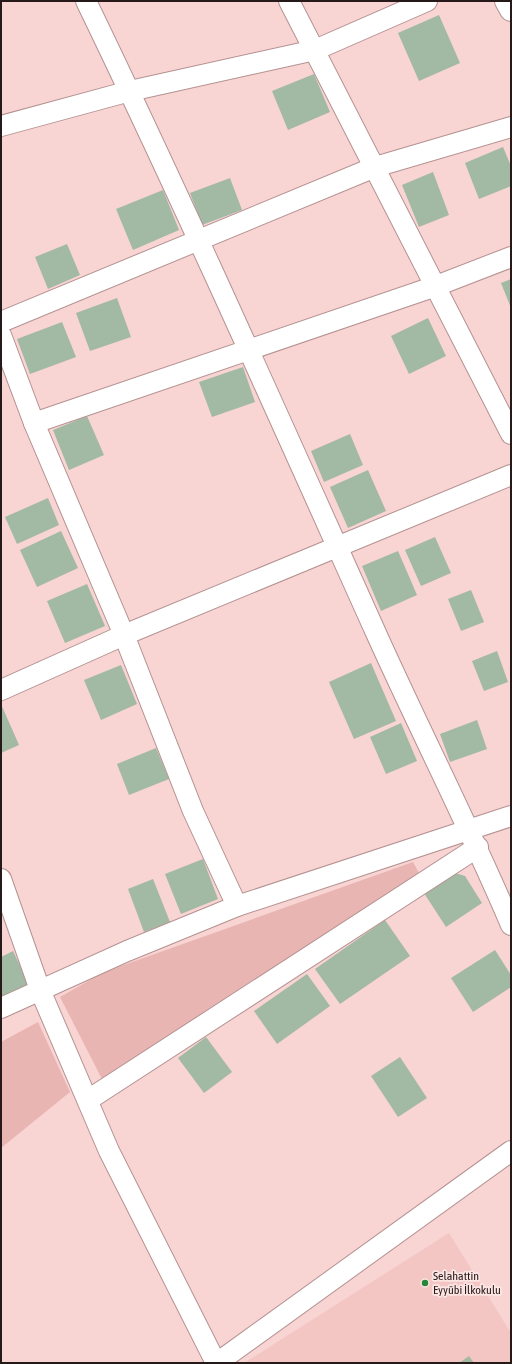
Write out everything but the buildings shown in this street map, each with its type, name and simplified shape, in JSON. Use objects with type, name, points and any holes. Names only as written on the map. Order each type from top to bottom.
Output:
[{"type":"street","points":[[86,1],[130,91],[197,240],[250,350],[386,656],[474,839],[511,925]]},
{"type":"street","points":[[289,1],[511,434]]},
{"type":"street","points":[[1,126],[130,91],[315,50],[427,1]]},
{"type":"street","points":[[506,1],[511,10]]},
{"type":"street","points":[[1,322],[375,168],[511,126]]},
{"type":"street","points":[[34,423],[436,286],[511,257]]},
{"type":"street","points":[[1,335],[34,423],[124,635],[192,811],[237,906]]},
{"type":"street","points":[[1,690],[124,635],[511,475]]},
{"type":"street","points":[[88,1100],[474,839],[511,816]]},
{"type":"street","points":[[1,1008],[127,951],[237,906],[474,839]]},
{"type":"street","points":[[1,878],[40,990],[109,1151],[216,1363],[511,1151]]},
{"type":"shaded area","points":[[413,862],[419,873],[103,1081],[60,997],[104,972]]},
{"type":"shaded area","points":[[38,1022],[70,1092],[1,1148],[1,1042]]},
{"type":"shaded area","name":"Selahattin Eyyübi İlkokulu","points":[[449,1233],[511,1333],[511,1363],[244,1363]]},
{"type":"place","name":"Selahattin Eyyübi İlkokulu","points":[[425,1283]]}]
